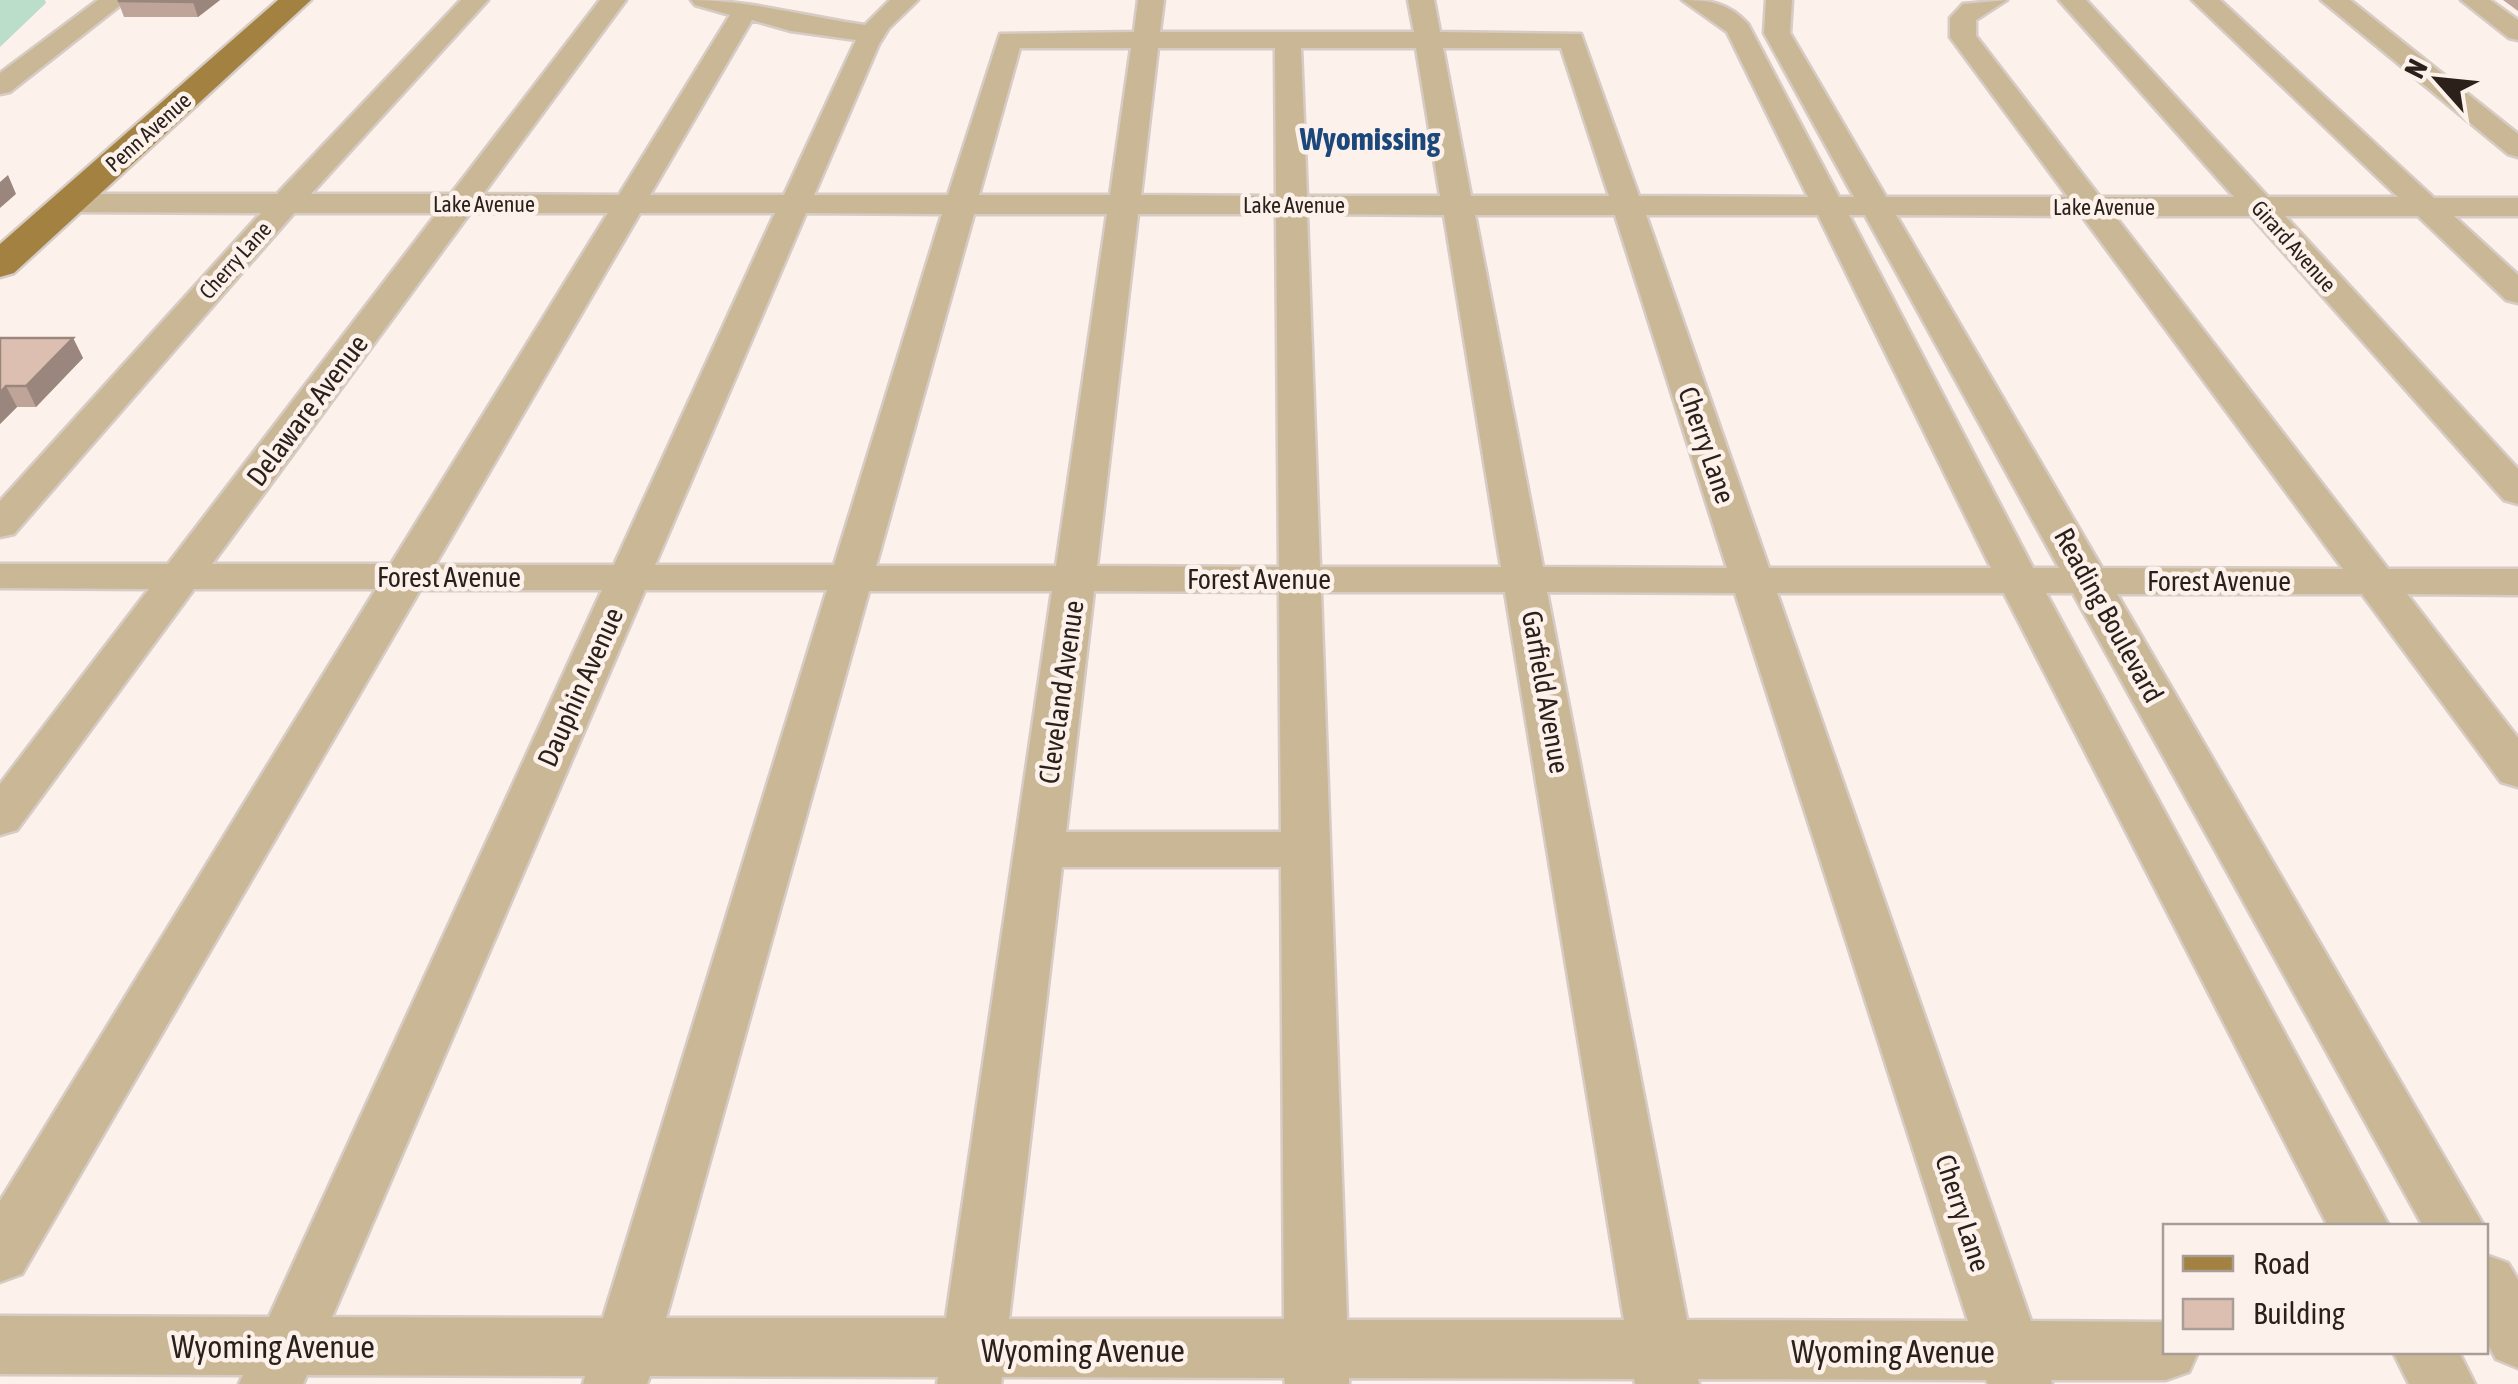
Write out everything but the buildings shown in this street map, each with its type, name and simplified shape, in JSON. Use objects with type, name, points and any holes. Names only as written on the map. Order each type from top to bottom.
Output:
[{"type":"main road","name":"Penn Avenue","points":[[8,251],[69,203],[296,0]]},
{"type":"street","points":[[0,86],[114,0]]},
{"type":"street","name":"Cherry Lane","points":[[0,525],[474,0]]},
{"type":"street","name":"Delaware Avenue","points":[[0,818],[613,0]]},
{"type":"street","name":"Dauphin Avenue","points":[[279,1366],[794,204],[872,34],[905,0]]},
{"type":"street","points":[[1695,0],[1730,19],[1739,29],[2018,580],[2358,1224]]},
{"type":"street","name":"Reading Boulevard","points":[[1779,0],[1778,33],[2453,1224]]},
{"type":"street","points":[[1994,0],[1972,9],[1963,18],[1963,37],[2518,771]]},
{"type":"street","name":"Girard Avenue","points":[[2072,0],[2518,492]]},
{"type":"street","points":[[2205,0],[2518,293]]},
{"type":"street","points":[[2334,0],[2518,148]]},
{"type":"street","points":[[2474,0],[2518,32]]},
{"type":"street","points":[[0,1255],[629,204],[724,6],[872,34]]},
{"type":"street","name":"Cherry Lane","points":[[960,205],[1009,40],[1149,20],[1288,40],[1424,20],[1572,40],[2014,1368]]},
{"type":"street","name":"Cleveland Avenue","points":[[971,1367],[1149,20]]},
{"type":"street","name":"Garfield Avenue","points":[[1424,20],[1664,1367]]},
{"type":"street","points":[[1288,40],[1317,1367]]},
{"type":"street","name":"Lake Avenue","points":[[69,203],[2518,207]]},
{"type":"street","points":[[621,1365],[960,205]]},
{"type":"street","name":"Forest Avenue","points":[[0,576],[2518,582]]},
{"type":"street","points":[[1040,849],[1305,850]]},
{"type":"street","points":[[2488,1286],[2518,1339]]},
{"type":"street","name":"Wyoming Avenue","points":[[0,1345],[279,1366],[2014,1368],[2163,1351]]},
{"type":"street","points":[[2488,1348],[2518,1348]]},
{"type":"street","points":[[2426,1354],[2442,1384]]},
{"type":"green space","points":[[0,0],[46,3],[0,47]]},
{"type":"district","name":"Wyomissing","points":[[1370,138]]}]
